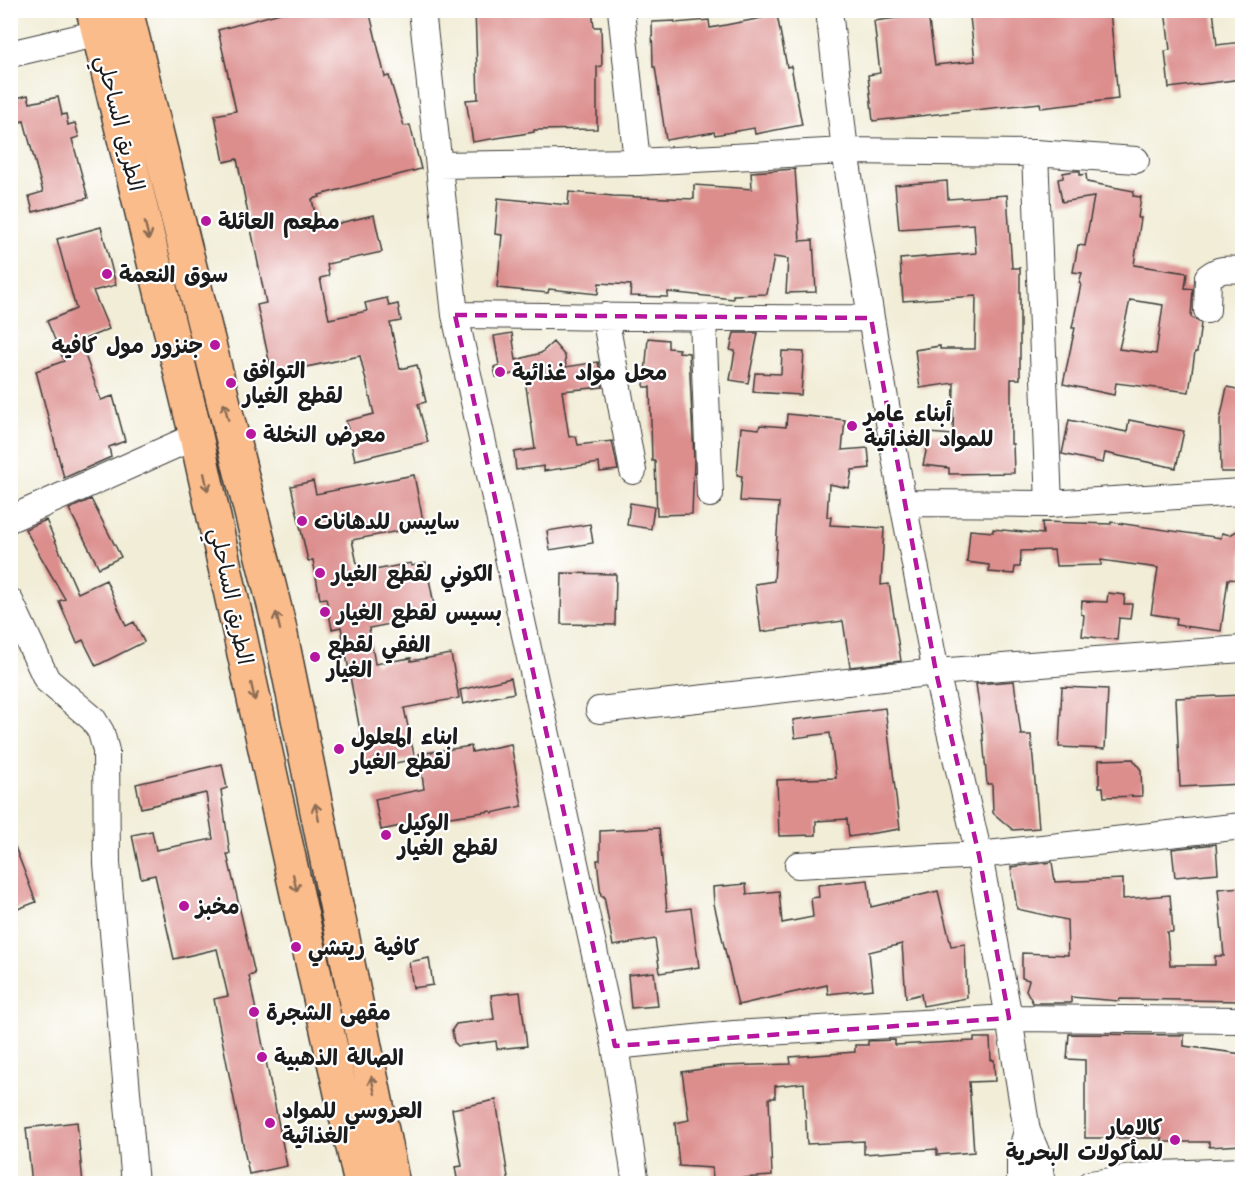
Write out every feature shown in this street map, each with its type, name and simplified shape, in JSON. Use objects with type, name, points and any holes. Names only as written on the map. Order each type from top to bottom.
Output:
[{"type":"highway","name":"الطريق الساحلي","points":[[126,10],[279,625],[393,1184]]},
{"type":"highway","name":"الطريق الساحلي","points":[[96,22],[196,436],[362,1184]]},
{"type":"street","points":[[422,10],[455,315],[615,1046],[636,1184]]},
{"type":"street","points":[[621,10],[638,162]]},
{"type":"street","points":[[829,10],[846,151],[871,318],[903,503],[936,672],[979,855],[1027,1131],[1038,1156],[1042,1184]]},
{"type":"street","points":[[10,54],[96,22]]},
{"type":"street","points":[[439,165],[638,162],[846,151],[1035,153],[1136,160]]},
{"type":"street","points":[[1035,153],[1049,504]]},
{"type":"street","points":[[1208,310],[1208,277],[1216,270],[1242,270]]},
{"type":"street","points":[[455,315],[703,319],[871,318]]},
{"type":"street","points":[[605,316],[633,471]]},
{"type":"street","points":[[703,319],[710,494]]},
{"type":"street","points":[[10,519],[196,436]]},
{"type":"street","points":[[903,503],[1049,504],[1242,492]]},
{"type":"street","points":[[13,611],[47,680],[93,719],[101,732],[106,751],[106,863],[135,1184]]},
{"type":"street","points":[[599,710],[936,672],[1242,649]]},
{"type":"street","points":[[798,865],[979,855],[1242,826]]},
{"type":"street","points":[[615,1046],[734,1034],[1009,1018],[1242,1020]]},
{"type":"street","points":[[1020,1184],[1020,1156],[1027,1131]]},
{"type":"street","points":[[1090,1184],[1162,1173],[1242,1171]]},
{"type":"highlighted area","points":[[455,315],[871,318],[936,672],[979,855],[1009,1018],[615,1046]]},
{"type":"building","points":[[291,10],[369,10],[385,77],[389,76],[404,126],[410,125],[421,169],[319,195],[320,197],[312,199],[318,228],[374,215],[382,252],[327,264],[329,276],[320,278],[329,319],[367,311],[365,303],[387,298],[389,306],[398,304],[401,321],[390,323],[400,369],[417,365],[426,402],[418,404],[428,442],[355,460],[346,421],[374,414],[360,356],[272,374],[257,305],[266,303],[237,159],[224,162],[215,115],[236,111],[218,30]]},
{"type":"building","points":[[475,10],[592,10],[594,27],[601,27],[602,66],[597,67],[597,129],[534,130],[534,132],[473,142],[466,100],[478,99]]},
{"type":"building","points":[[1030,10],[1110,10],[1118,99],[1041,108],[1040,103],[873,121],[868,75],[880,73],[874,21],[928,14],[935,65],[975,61],[970,17]]},
{"type":"building","points":[[1165,10],[1213,10],[1217,45],[1242,42],[1242,79],[1169,88],[1165,51],[1170,50]]},
{"type":"building","points":[[777,15],[787,67],[791,66],[802,125],[755,134],[754,128],[666,140],[655,67],[653,67],[652,22],[675,21],[675,23],[709,20],[710,28]]},
{"type":"building","points":[[28,95],[30,103],[58,97],[62,115],[66,114],[68,125],[75,123],[79,137],[72,139],[88,198],[33,212],[29,196],[43,192],[24,121],[10,124],[10,100]]},
{"type":"building","points":[[795,169],[800,241],[813,240],[816,292],[786,293],[788,259],[774,257],[767,294],[733,295],[733,299],[668,292],[668,297],[630,296],[631,285],[599,283],[598,294],[549,289],[548,293],[497,288],[502,235],[495,234],[498,198],[568,205],[569,192],[694,199],[694,185],[752,189],[751,172]]},
{"type":"building","points":[[1080,171],[1080,175],[1086,174],[1087,182],[1134,191],[1133,196],[1141,197],[1138,218],[1141,218],[1134,265],[1187,273],[1185,288],[1193,289],[1191,317],[1201,323],[1189,392],[1116,383],[1114,395],[1063,384],[1075,328],[1072,328],[1082,273],[1073,272],[1078,245],[1085,246],[1094,197],[1062,202],[1058,179],[1063,178],[1063,173]],"holes":[[[1130,300],[1163,305],[1156,354],[1119,349]]]},
{"type":"building","points":[[947,181],[948,199],[1007,195],[1012,268],[1020,268],[1020,379],[1011,379],[1011,444],[1013,444],[1014,473],[949,474],[949,468],[923,465],[927,447],[924,445],[928,433],[953,435],[954,383],[920,388],[915,350],[940,346],[940,349],[975,349],[976,296],[903,301],[900,259],[976,253],[974,224],[899,229],[895,185]]},
{"type":"building","points":[[101,227],[116,285],[93,291],[109,329],[80,341],[101,400],[113,396],[125,441],[109,447],[111,457],[64,478],[36,371],[64,361],[47,321],[76,309],[57,239]]},
{"type":"building","points":[[512,333],[516,360],[541,353],[553,342],[565,356],[566,367],[598,362],[603,387],[562,391],[569,437],[576,436],[578,445],[612,441],[618,470],[600,472],[599,463],[544,471],[544,466],[516,470],[514,452],[535,449],[524,372],[496,377],[494,367],[499,365],[494,336]]},
{"type":"building","points":[[734,333],[758,333],[748,383],[730,380],[735,351],[730,350]]},
{"type":"building","points":[[648,338],[668,340],[668,348],[689,353],[694,460],[692,514],[657,515],[655,461],[652,461],[650,387],[644,387]]},
{"type":"building","points":[[782,351],[804,352],[801,395],[753,392],[755,373],[781,374]]},
{"type":"building","points":[[1227,387],[1242,390],[1242,472],[1221,472],[1220,420]]},
{"type":"building","points":[[787,414],[845,420],[842,450],[868,448],[870,468],[852,470],[849,488],[829,484],[827,517],[831,517],[830,525],[884,528],[881,585],[889,584],[901,661],[850,667],[843,621],[761,632],[755,584],[774,581],[779,503],[740,501],[742,476],[737,475],[741,427],[759,429],[760,425],[786,427]]},
{"type":"building","points":[[1069,420],[1127,432],[1129,420],[1184,431],[1176,468],[1105,453],[1103,463],[1062,454]]},
{"type":"building","points":[[414,475],[424,526],[352,540],[359,573],[411,563],[412,566],[426,563],[435,610],[400,617],[401,622],[369,628],[375,664],[451,654],[459,698],[404,708],[415,759],[367,769],[341,627],[332,629],[326,598],[320,599],[313,560],[308,561],[291,486],[313,481],[316,494]]},
{"type":"building","points":[[91,499],[121,557],[99,568],[69,509]]},
{"type":"building","points":[[630,503],[654,507],[651,529],[627,525]]},
{"type":"building","points":[[46,520],[78,593],[106,580],[126,626],[134,622],[144,642],[96,666],[83,640],[77,643],[59,601],[65,599],[25,529]]},
{"type":"building","points":[[1042,522],[1111,524],[1111,522],[1221,538],[1222,533],[1230,535],[1242,528],[1242,580],[1228,579],[1221,631],[1176,625],[1177,618],[1151,614],[1158,568],[1101,560],[1101,565],[1056,566],[1054,550],[1021,551],[1020,567],[1015,567],[1014,574],[989,572],[989,565],[967,562],[970,530],[993,532],[993,529],[1043,534]]},
{"type":"building","points":[[590,524],[593,543],[550,550],[547,531]]},
{"type":"building","points":[[562,573],[616,574],[615,625],[561,624]]},
{"type":"building","points":[[1108,593],[1125,595],[1124,604],[1132,604],[1130,619],[1119,618],[1117,640],[1082,636],[1084,615],[1081,614],[1082,601],[1107,602]]},
{"type":"building","points":[[511,678],[514,693],[463,704],[460,690]]},
{"type":"building","points":[[1014,681],[1021,735],[1031,735],[1039,828],[1013,830],[993,813],[992,784],[987,784],[976,684]]},
{"type":"building","points":[[1062,687],[1108,689],[1105,749],[1059,747]]},
{"type":"building","points":[[1242,695],[1242,784],[1180,787],[1176,698]]},
{"type":"building","points":[[885,708],[900,829],[849,837],[847,819],[816,821],[816,835],[779,836],[777,780],[836,778],[830,733],[795,738],[793,720]]},
{"type":"building","points":[[511,744],[522,806],[492,813],[491,811],[429,820],[381,830],[375,799],[424,789],[419,754],[471,746],[472,752]]},
{"type":"building","points":[[1133,759],[1141,770],[1142,796],[1104,797],[1103,787],[1099,787],[1099,760]]},
{"type":"building","points":[[222,764],[227,788],[221,790],[230,854],[227,854],[255,974],[249,976],[287,1166],[249,1174],[214,999],[228,996],[217,949],[174,959],[155,875],[141,878],[132,835],[152,831],[156,850],[213,839],[206,793],[141,808],[136,784]]},
{"type":"building","points":[[659,828],[667,911],[691,908],[699,967],[660,973],[655,939],[613,946],[604,896],[601,896],[597,860],[600,860],[600,831]]},
{"type":"building","points":[[12,839],[36,902],[10,912],[10,840]]},
{"type":"building","points":[[1216,844],[1218,873],[1175,877],[1172,849]]},
{"type":"building","points":[[1052,862],[1055,882],[1123,879],[1123,899],[1170,895],[1173,932],[1167,932],[1170,965],[1215,965],[1215,956],[1224,956],[1218,889],[1242,887],[1242,1001],[1119,999],[1119,1001],[1071,997],[1071,1003],[1033,1003],[1026,990],[1029,980],[1022,978],[1022,953],[1068,955],[1067,920],[1017,909],[1011,867]]},
{"type":"building","points":[[868,880],[871,907],[938,891],[951,946],[965,944],[967,998],[923,1006],[921,994],[906,998],[902,944],[869,952],[873,989],[828,994],[827,985],[738,1005],[714,904],[713,887],[746,884],[747,894],[779,891],[782,923],[813,917],[811,898],[819,897],[818,885]]},
{"type":"building","points":[[429,958],[433,985],[413,988],[409,962]]},
{"type":"building","points":[[654,972],[658,1006],[631,1008],[628,975]]},
{"type":"building","points":[[520,992],[527,1046],[497,1049],[496,1041],[458,1046],[454,1042],[452,1030],[456,1024],[494,1019],[491,995]]},
{"type":"building","points":[[1069,1034],[1184,1035],[1184,1046],[1242,1054],[1242,1145],[1209,1147],[1209,1142],[1162,1142],[1162,1138],[1085,1138],[1085,1060],[1067,1059]]},
{"type":"building","points":[[974,1038],[990,1038],[995,1081],[969,1082],[974,1152],[937,1155],[937,1149],[864,1154],[864,1141],[807,1144],[804,1083],[775,1086],[775,1098],[769,1098],[772,1176],[713,1180],[712,1168],[679,1166],[675,1123],[689,1120],[682,1072],[723,1066],[791,1064],[790,1057],[855,1052],[855,1045],[868,1045],[868,1041],[895,1040],[895,1045],[974,1041]]},
{"type":"building","points":[[496,1100],[509,1184],[458,1184],[455,1167],[462,1166],[452,1109]]},
{"type":"building","points":[[77,1122],[83,1184],[32,1184],[26,1128]]},
{"type":"place","name":"مطعم العائلة","points":[[206,221]]},
{"type":"place","name":"سوق النعمة","points":[[107,274]]},
{"type":"place","name":"جنزور مول كافيه","points":[[215,345]]},
{"type":"place","name":"محل مواد غذائية","points":[[500,372]]},
{"type":"place","name":"التوافق لقطع الغيار","points":[[231,383]]},
{"type":"place","name":"أبناء عامر للمواد الغذائية","points":[[852,426]]},
{"type":"place","name":"معرض النخلة","points":[[251,434]]},
{"type":"place","name":"سايبس للدهانات","points":[[302,521]]},
{"type":"place","name":"الكوني لقطع الغيار","points":[[320,573]]},
{"type":"place","name":"بسيس لقطع الغيار","points":[[325,612]]},
{"type":"place","name":"الفقي لقطع الغيار","points":[[315,657]]},
{"type":"place","name":"ابناء المعلول لقطع الغيار","points":[[339,749]]},
{"type":"place","name":"الوكيل لقطع الغيار","points":[[386,835]]},
{"type":"place","name":"مخبز","points":[[184,906]]},
{"type":"place","name":"كافية ريتشي","points":[[296,947]]},
{"type":"place","name":"مقهى الشجرة","points":[[254,1012]]},
{"type":"place","name":"الصالة الذهبية","points":[[262,1057]]},
{"type":"place","name":"العروسي للمواد الغذائية","points":[[270,1123]]},
{"type":"place","name":"كالامار للمأكولات البحرية","points":[[1175,1140]]}]
